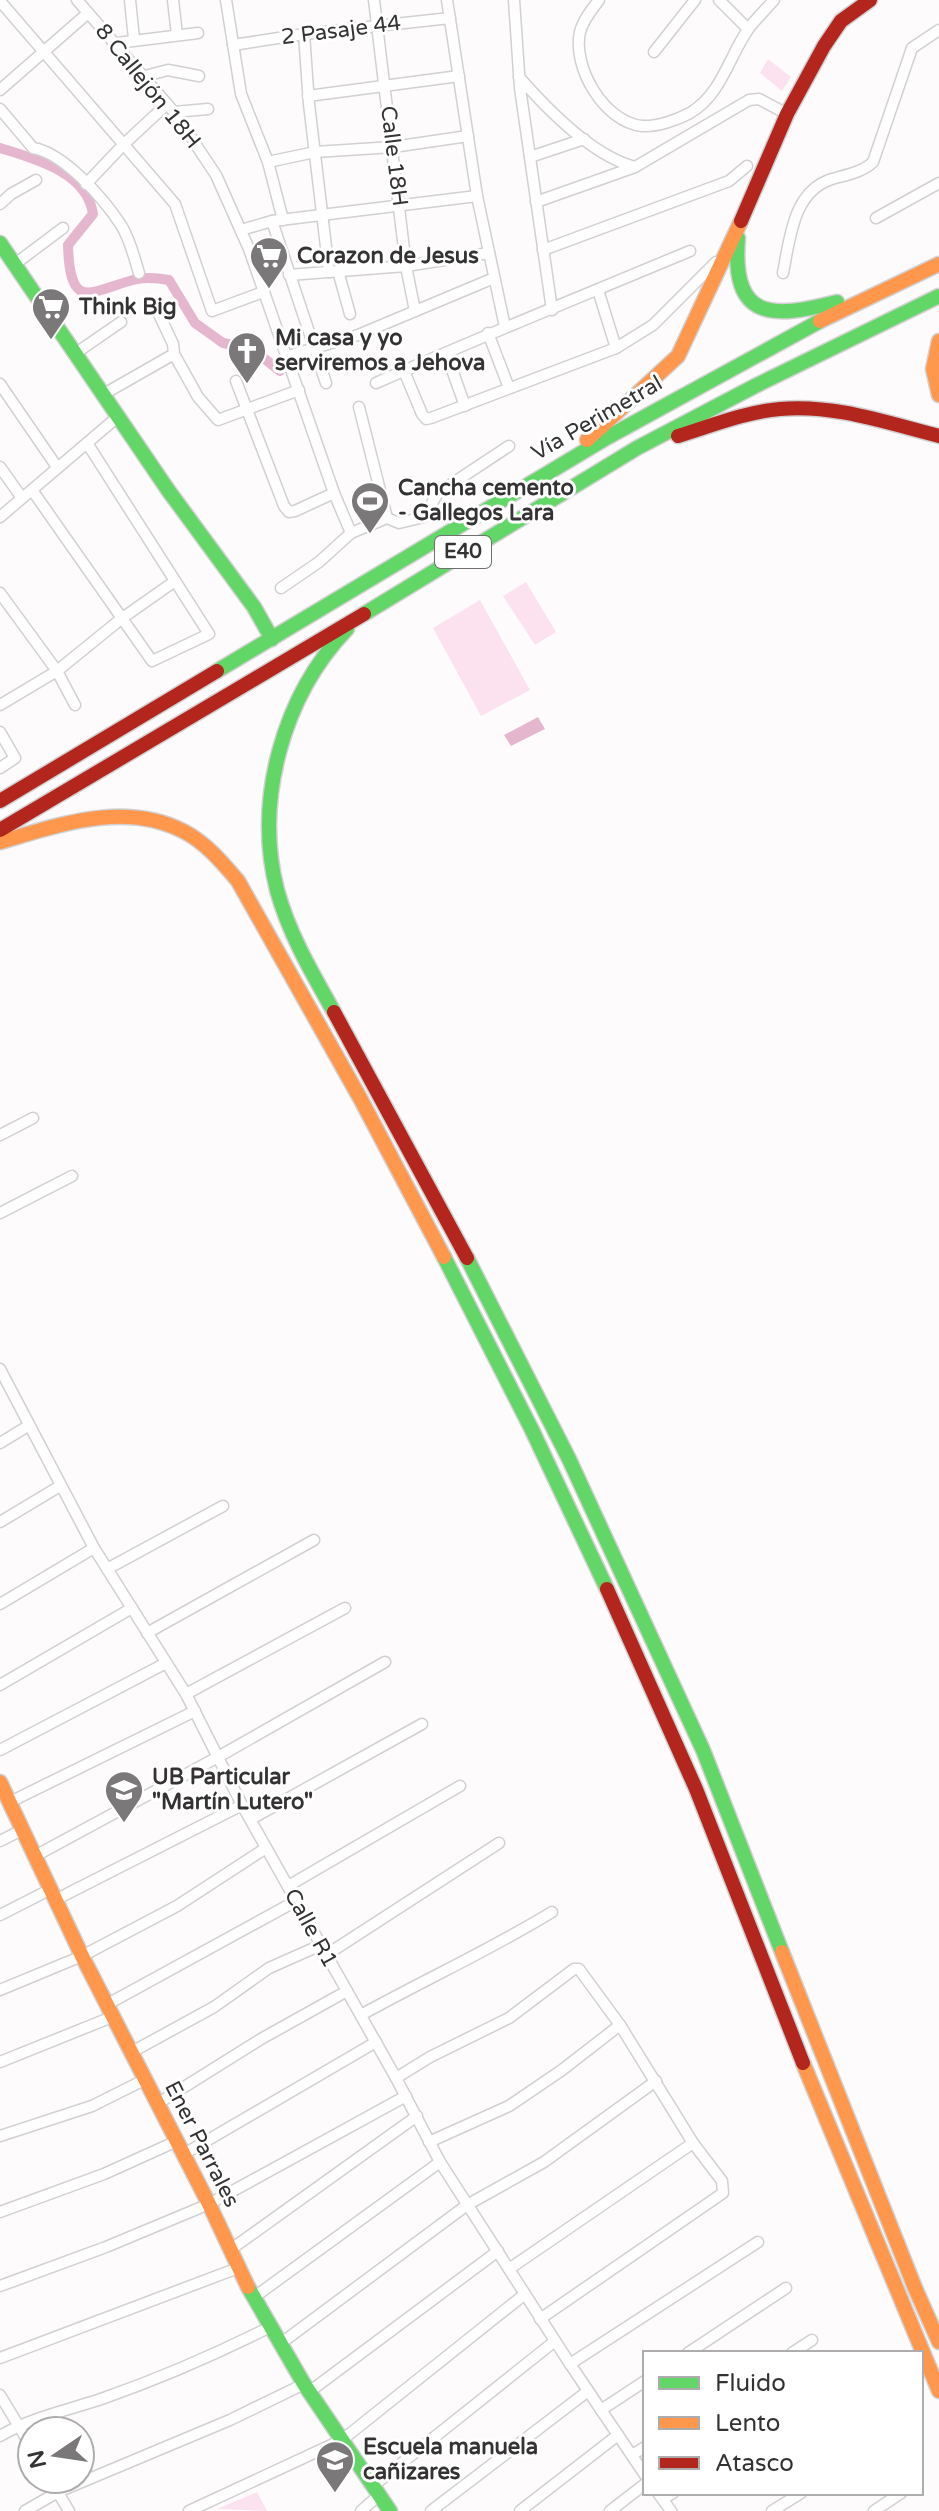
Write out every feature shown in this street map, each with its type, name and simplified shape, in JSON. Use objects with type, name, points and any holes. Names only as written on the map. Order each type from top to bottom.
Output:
[{"type":"main road","points":[[558,465],[678,356],[787,114],[841,21],[870,0]]},
{"type":"main road","points":[[741,221],[735,257],[739,286],[747,299],[765,310],[796,312],[885,288]]},
{"type":"main road","points":[[0,243],[40,310],[114,420],[161,486],[168,490]]},
{"type":"main road","points":[[0,259],[76,353],[168,490],[254,607],[272,639]]},
{"type":"main road","name":"Vía Perimetral","points":[[0,801],[558,465],[740,361],[939,264]]},
{"type":"main road","name":"Vía Perimetral","points":[[0,830],[637,448],[939,296]]},
{"type":"main road","points":[[939,341],[933,369],[939,395]]},
{"type":"main road","points":[[637,448],[748,415],[794,409],[833,412],[939,436]]},
{"type":"main road","points":[[378,603],[333,644],[315,668],[282,740],[268,813],[271,863],[283,911],[292,934],[454,1232],[569,1459],[703,1750],[939,2342]]},
{"type":"main road","points":[[0,842],[78,820],[118,814],[159,820],[196,838],[226,865],[238,881],[396,1163],[551,1468],[697,1793],[897,2298],[921,2351]]},
{"type":"main road","points":[[396,1163],[413,1154]]},
{"type":"main road","name":"Ener Parrales","points":[[0,1782],[82,1956],[209,2204],[253,2298],[306,2388],[390,2511]]},
{"type":"main road","points":[[923,2356],[939,2391]]},
{"type":"street","name":"8 Callejón 18H","points":[[77,0],[171,108],[216,175],[241,230],[351,533]]},
{"type":"street","points":[[130,0],[134,39]]},
{"type":"street","points":[[173,0],[177,35]]},
{"type":"street","points":[[226,0],[241,94],[268,162],[289,275],[326,383]]},
{"type":"street","name":"Calle 18H","points":[[374,0],[406,266],[415,311]]},
{"type":"street","points":[[447,0],[477,196],[505,327]]},
{"type":"street","points":[[514,0],[519,77],[552,310]]},
{"type":"street","points":[[599,0],[580,29],[578,47],[582,66],[601,101],[616,114],[641,126],[673,120],[705,101],[717,87],[748,29],[774,0]]},
{"type":"street","points":[[654,52],[695,0]]},
{"type":"street","points":[[719,0],[748,29]]},
{"type":"street","points":[[0,1],[175,204],[212,311],[263,292]]},
{"type":"street","points":[[0,90],[88,13]]},
{"type":"street","name":"2 Pasaje 44","points":[[233,45],[450,18]]},
{"type":"street","points":[[783,273],[799,207],[809,192],[824,181],[863,169],[873,162],[912,48],[939,30]]},
{"type":"street","points":[[117,43],[198,33]]},
{"type":"street","points":[[304,34],[308,96],[323,215],[334,271],[350,314]]},
{"type":"street","points":[[145,76],[168,70],[199,76]]},
{"type":"street","points":[[308,96],[459,76]]},
{"type":"street","points":[[519,77],[545,107],[584,139],[635,167]]},
{"type":"street","points":[[536,202],[635,167],[749,100],[759,99],[787,114]]},
{"type":"street","points":[[86,184],[124,144],[171,108],[208,109]]},
{"type":"street","points":[[0,109],[33,148],[56,156],[86,184],[122,226],[139,273]]},
{"type":"street","points":[[268,162],[315,152],[393,147],[468,136]]},
{"type":"street","points":[[530,157],[584,139]]},
{"type":"street","points":[[543,250],[729,181],[747,166]]},
{"type":"street","points":[[0,204],[36,180]]},
{"type":"street","points":[[876,218],[939,183]]},
{"type":"street","points":[[241,230],[278,220],[477,196]]},
{"type":"street","points":[[15,264],[63,228]]},
{"type":"street","points":[[404,371],[424,418],[465,406],[616,348],[669,311],[728,249]]},
{"type":"street","points":[[376,383],[488,333],[552,310],[690,251]]},
{"type":"street","points":[[289,275],[406,266],[489,253]]},
{"type":"street","points":[[285,357],[358,335],[494,278]]},
{"type":"street","points":[[598,290],[616,348]]},
{"type":"street","points":[[156,308],[173,344],[174,354],[198,397],[216,418],[222,419],[299,390]]},
{"type":"street","points":[[76,353],[121,322]]},
{"type":"street","points":[[488,333],[509,388]]},
{"type":"street","points":[[446,353],[465,406]]},
{"type":"street","points":[[104,394],[174,354]]},
{"type":"street","points":[[236,381],[289,512],[334,493]]},
{"type":"street","points":[[0,384],[57,467]]},
{"type":"street","points":[[359,407],[387,518]]},
{"type":"street","points":[[0,517],[114,420]]},
{"type":"street","points":[[32,490],[152,661],[209,634],[87,443]]},
{"type":"street","points":[[281,588],[319,562],[351,533],[387,518],[399,523],[424,517],[438,493],[509,446]]},
{"type":"street","points":[[0,467],[22,498]]},
{"type":"street","points":[[0,705],[57,671],[121,619],[175,581]]},
{"type":"street","points":[[0,593],[57,671],[75,705]]},
{"type":"street","points":[[0,732],[15,758],[0,768]]},
{"type":"street","points":[[0,1135],[33,1118]]},
{"type":"street","points":[[0,1213],[72,1176]]},
{"type":"street","name":"Calle R1","points":[[0,1369],[94,1548],[186,1694],[242,1805],[440,2162],[643,2472]]},
{"type":"street","points":[[0,1443],[28,1426]]},
{"type":"street","points":[[0,1522],[60,1486]]},
{"type":"street","points":[[107,1569],[223,1506]]},
{"type":"street","points":[[147,1633],[314,1540]]},
{"type":"street","points":[[0,1604],[94,1548]]},
{"type":"street","points":[[0,1685],[132,1608]]},
{"type":"street","points":[[186,1694],[345,1608]]},
{"type":"street","points":[[35,1856],[385,1662]]},
{"type":"street","points":[[0,1750],[166,1663]]},
{"type":"street","points":[[10,1802],[195,1711]]},
{"type":"street","points":[[251,1819],[422,1724]]},
{"type":"street","points":[[288,1886],[460,1786]]},
{"type":"street","points":[[0,1915],[53,1895],[242,1805]]},
{"type":"street","points":[[0,1841],[22,1830]]},
{"type":"street","points":[[130,2053],[214,2007],[269,1968],[323,1950],[499,1843]]},
{"type":"street","points":[[0,1990],[82,1956],[177,1906],[266,1848]]},
{"type":"street","points":[[0,2062],[109,2011],[296,1901]]},
{"type":"street","points":[[361,2015],[552,1912]]},
{"type":"street","points":[[396,2078],[430,2057],[509,2018],[576,1968],[620,2025],[693,2143],[722,2181],[723,2193],[540,2319]]},
{"type":"street","points":[[157,2104],[261,2039],[347,1991]]},
{"type":"street","points":[[429,2142],[509,2106],[620,2025]]},
{"type":"street","points":[[0,2212],[180,2147],[376,2042]]},
{"type":"street","points":[[0,2136],[92,2106],[144,2080]]},
{"type":"street","points":[[280,2344],[467,2205],[544,2162],[656,2081]]},
{"type":"street","points":[[0,2286],[106,2247],[209,2204],[406,2096]]},
{"type":"street","points":[[230,2250],[417,2116]]},
{"type":"street","points":[[509,2269],[693,2143]]},
{"type":"street","points":[[253,2298],[440,2162]]},
{"type":"street","points":[[570,2364],[758,2242]]},
{"type":"street","points":[[96,2476],[306,2388],[498,2251]]},
{"type":"street","points":[[0,2358],[238,2268]]},
{"type":"street","points":[[691,2351],[786,2288]]},
{"type":"street","points":[[189,2511],[342,2440],[525,2294]]},
{"type":"street","points":[[49,2415],[219,2353],[270,2327]]},
{"type":"street","points":[[795,2351],[812,2340]]},
{"type":"street","points":[[361,2511],[376,2490],[555,2341]]},
{"type":"street","points":[[601,2410],[643,2382]]},
{"type":"street","points":[[431,2511],[588,2391]]},
{"type":"street","points":[[0,2395],[16,2422]]},
{"type":"street","points":[[520,2511],[618,2435]]},
{"type":"street","points":[[632,2455],[643,2448]]},
{"type":"street","points":[[610,2511],[643,2486]]},
{"type":"street","points":[[25,2511],[53,2495]]},
{"type":"street","points":[[772,2511],[798,2495]]},
{"type":"street","points":[[874,2511],[898,2495]]},
{"type":"street","points":[[660,2496],[671,2511]]},
{"type":"shaded area","points":[[768,59],[791,77],[782,91],[760,73]]},
{"type":"shaded area","points":[[526,582],[556,632],[535,645],[503,596]]},
{"type":"shaded area","points":[[480,600],[530,690],[481,716],[433,628]]},
{"type":"shaded area","points":[[538,717],[545,729],[511,746],[504,735]]},
{"type":"shaded area","points":[[257,2492],[267,2511],[217,2509]]},
{"type":"waterway","points":[[0,148],[57,169],[81,188],[89,200],[93,214],[68,245],[73,281],[79,289],[96,292],[141,278],[169,280],[195,323],[223,343],[243,347],[261,356],[280,371]]},
{"type":"traffic: fast","points":[[738,238],[741,285],[749,299],[760,307],[793,311],[837,302]]},
{"type":"traffic: fast","points":[[0,243],[168,490],[254,607],[272,639]]},
{"type":"traffic: fast","points":[[364,614],[637,448],[939,296]]},
{"type":"traffic: fast","points":[[217,671],[608,437],[820,321]]},
{"type":"traffic: fast","points":[[334,1012],[302,953],[282,906],[271,856],[269,821],[279,751],[291,717],[306,685],[347,629]]},
{"type":"traffic: fast","points":[[444,1257],[532,1430],[607,1589]]},
{"type":"traffic: fast","points":[[467,1258],[569,1459],[703,1750],[782,1952]]},
{"type":"traffic: fast","points":[[248,2287],[304,2384],[390,2511]]},
{"type":"traffic: slow","points":[[587,440],[678,356],[741,221]]},
{"type":"traffic: slow","points":[[820,321],[939,264]]},
{"type":"traffic: slow","points":[[939,341],[933,369],[939,395]]},
{"type":"traffic: slow","points":[[0,842],[68,823],[115,817],[138,818],[161,822],[183,831],[213,853],[238,881],[360,1098],[444,1257]]},
{"type":"traffic: slow","points":[[0,1782],[82,1956],[248,2287]]},
{"type":"traffic: slow","points":[[782,1952],[939,2342]]},
{"type":"traffic: slow","points":[[803,2063],[922,2351]]},
{"type":"traffic: slow","points":[[923,2352],[939,2391]]},
{"type":"traffic: jam","points":[[741,221],[787,114],[824,46],[841,21],[870,0]]},
{"type":"traffic: jam","points":[[678,436],[754,413],[800,408],[860,416],[939,436]]},
{"type":"traffic: jam","points":[[0,830],[364,614]]},
{"type":"traffic: jam","points":[[0,801],[217,671]]},
{"type":"traffic: jam","points":[[334,1012],[467,1258]]},
{"type":"traffic: jam","points":[[607,1589],[696,1789],[803,2063]]},
{"type":"place","name":"Corazon de Jesus","points":[[269,290]]},
{"type":"place","name":"Think Big","points":[[51,341]]},
{"type":"place","name":"Mi casa y yo serviremos a Jehova","points":[[247,385]]},
{"type":"place","name":"Cancha cemento - Gallegos Lara","points":[[370,535]]},
{"type":"place","name":"UB Particular \"Martín Lutero\"","points":[[124,1824]]},
{"type":"place","name":"Escuela manuela cañizares","points":[[335,2494]]}]
